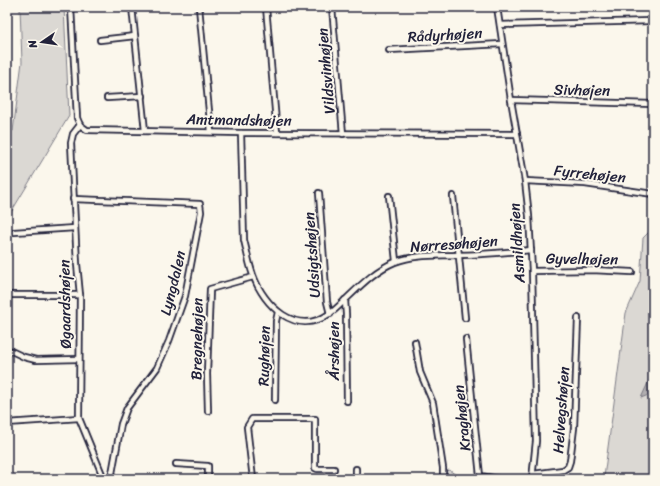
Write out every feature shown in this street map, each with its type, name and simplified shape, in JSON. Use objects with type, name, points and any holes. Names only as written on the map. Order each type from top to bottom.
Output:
[{"type":"street","points":[[71,7],[77,118],[80,126]]},
{"type":"street","points":[[132,7],[145,131]]},
{"type":"street","points":[[199,7],[211,132]]},
{"type":"street","points":[[266,7],[277,133]]},
{"type":"street","name":"Vildsvinhøjen","points":[[332,7],[343,134]]},
{"type":"street","name":"Asmildhøjen","points":[[498,7],[502,44],[525,181],[531,250],[536,441],[532,476]]},
{"type":"street","points":[[500,25],[651,21]]},
{"type":"street","points":[[100,40],[135,36]]},
{"type":"street","name":"Rådyrhøjen","points":[[389,50],[502,44]]},
{"type":"street","points":[[107,98],[142,96]]},
{"type":"street","name":"Sivhøjen","points":[[511,100],[653,104]]},
{"type":"street","name":"Amtmandshøjen","points":[[80,126],[87,130],[241,133],[517,134]]},
{"type":"street","name":"Øgaardshøjen","points":[[80,126],[73,134],[71,143],[73,199],[80,295],[78,359],[79,418],[104,479]]},
{"type":"street","name":"Nørresøhøjen","points":[[241,133],[244,240],[253,277],[264,295],[278,312],[291,320],[307,322],[318,320],[330,314],[370,277],[396,262],[418,256],[458,256],[531,250]]},
{"type":"street","name":"Fyrrehøjen","points":[[525,181],[585,184],[653,194]]},
{"type":"street","name":"Udsigtshøjen","points":[[319,193],[327,302],[330,314]]},
{"type":"street","points":[[389,196],[396,262]]},
{"type":"street","points":[[453,196],[465,318]]},
{"type":"street","name":"Lyngdalen","points":[[73,199],[200,204],[201,212],[185,296],[169,341],[157,368],[127,408],[121,424],[111,479]]},
{"type":"street","points":[[14,232],[75,228]]},
{"type":"street","name":"Gyvelhøjen","points":[[532,271],[592,270],[632,272]]},
{"type":"street","name":"Bregnehøjen","points":[[208,411],[207,374],[210,289],[253,277]]},
{"type":"street","points":[[7,295],[80,295]]},
{"type":"street","name":"Årshøjen","points":[[345,300],[347,401]]},
{"type":"street","name":"Rughøjen","points":[[276,400],[276,321],[278,312]]},
{"type":"street","name":"Helvegshøjen","points":[[532,476],[563,470],[568,467],[570,461],[574,428],[578,318]]},
{"type":"street","name":"Kraghøjen","points":[[466,338],[480,476],[499,479]]},
{"type":"street","points":[[415,342],[420,372],[432,403],[443,468],[443,479]]},
{"type":"street","points":[[7,349],[24,357],[36,360],[78,359]]},
{"type":"street","points":[[7,423],[79,418]]},
{"type":"street","points":[[253,479],[247,426],[252,419],[315,419],[315,468],[334,469]]},
{"type":"street","points":[[176,464],[208,466],[208,479]]},
{"type":"street","points":[[356,469],[356,479]]},
{"type":"shaded area","points":[[20,7],[64,7],[69,116],[7,219],[7,131],[13,131],[22,62]]},
{"type":"shaded area","points":[[653,228],[653,479],[606,479],[604,477],[626,313],[640,281],[643,238]]},
{"type":"shaded area","points":[[653,372],[653,393],[641,398]]},
{"type":"shaded area","points":[[449,470],[456,475],[456,479],[446,479],[446,471]]}]
